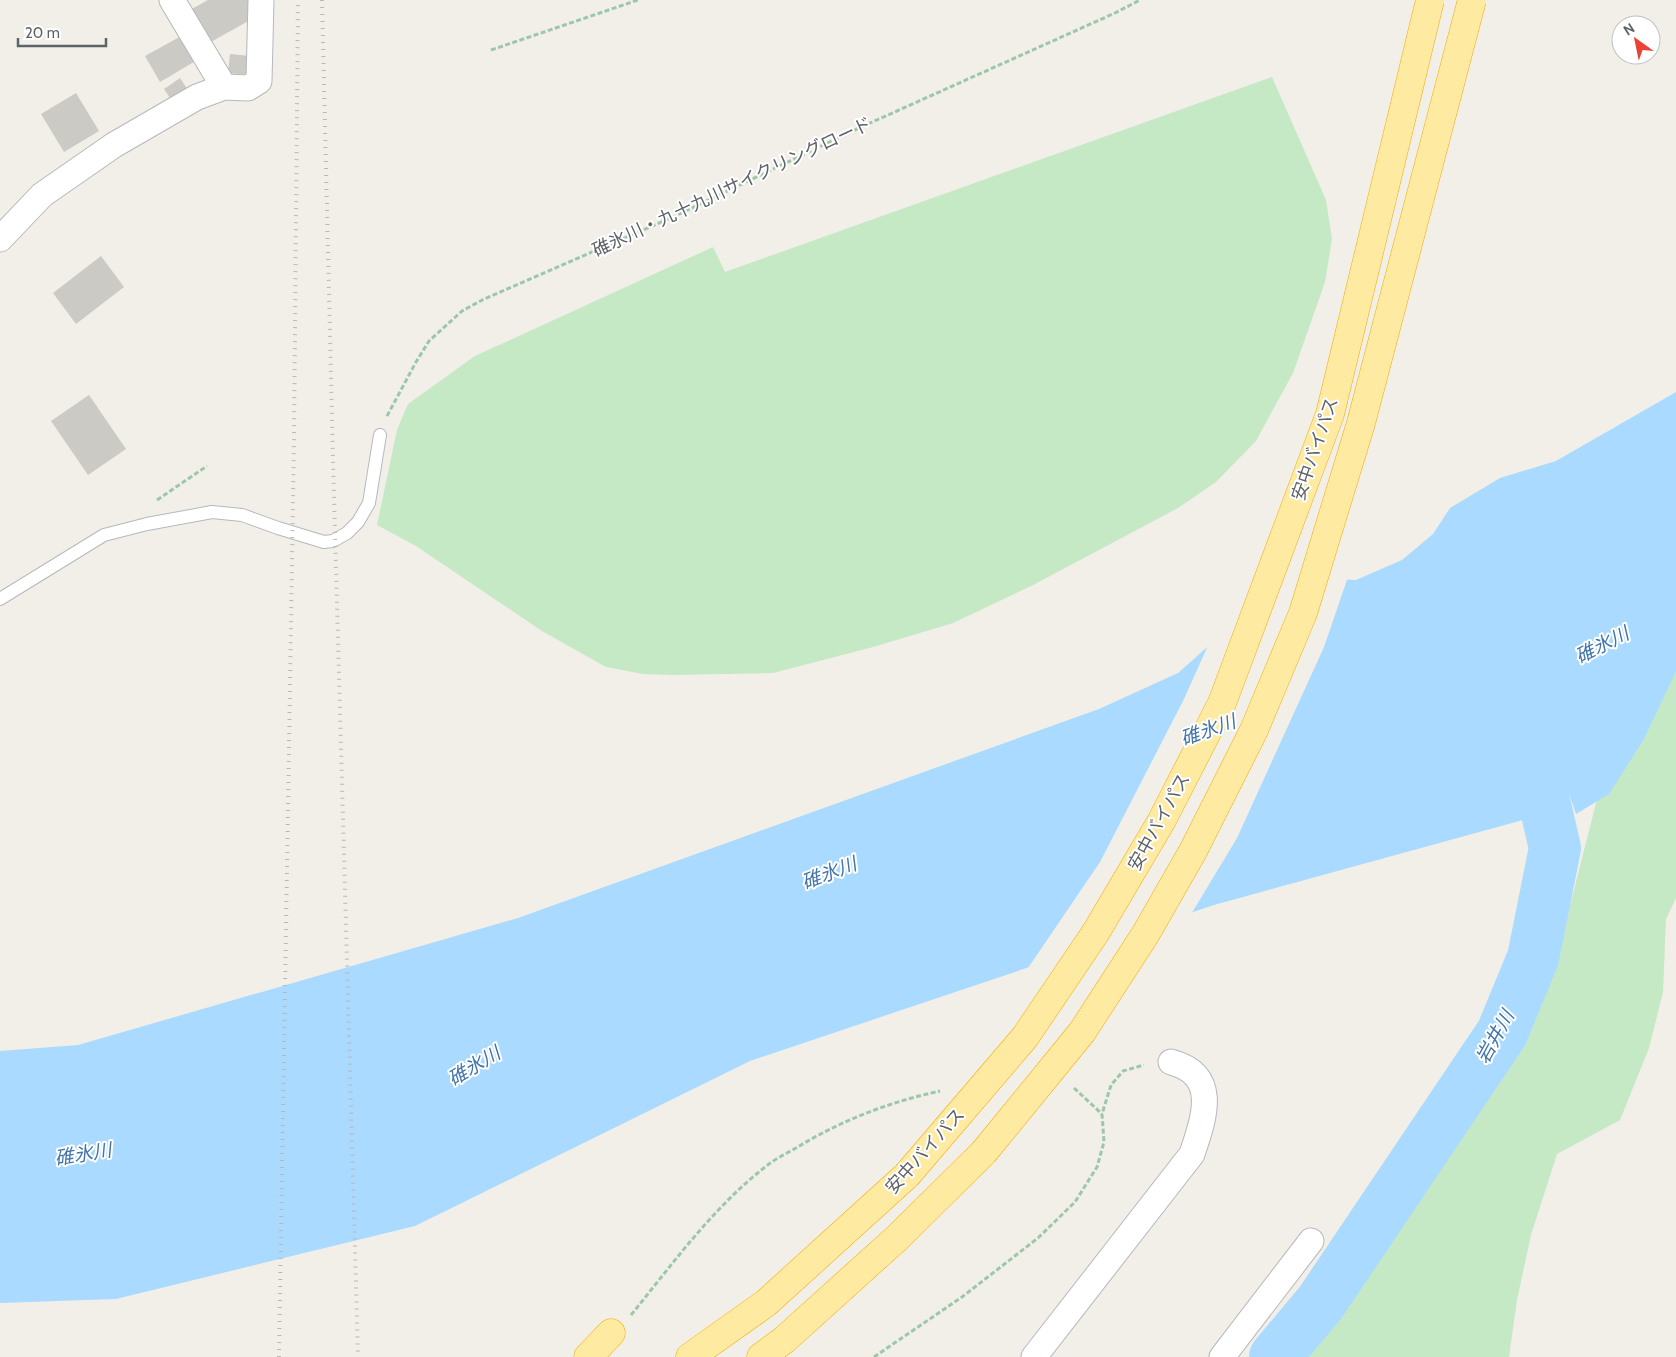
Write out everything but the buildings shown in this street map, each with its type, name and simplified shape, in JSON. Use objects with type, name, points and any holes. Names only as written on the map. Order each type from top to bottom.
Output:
[{"type":"highway","name":"安中バイパス","points":[[690,1357],[766,1302],[907,1175],[1025,1037],[1096,932],[1162,820],[1222,703],[1330,414],[1430,0]]},
{"type":"highway","name":"安中バイパス","points":[[761,1357],[784,1340],[897,1238],[984,1152],[1082,1032],[1145,935],[1193,852],[1254,730],[1304,613],[1361,423],[1472,0]]},
{"type":"highway","points":[[588,1357],[611,1334]]},
{"type":"street","points":[[172,0],[224,87]]},
{"type":"street","points":[[0,239],[42,195],[114,145],[198,97],[224,87],[248,88],[259,81],[261,0]]},
{"type":"street","points":[[1034,1357],[1192,1154],[1203,1123],[1206,1097],[1199,1078],[1180,1065],[1171,1062]]},
{"type":"street","points":[[1222,1357],[1311,1241]]},
{"type":"lane","points":[[0,598],[104,534],[212,512],[242,515],[324,542],[333,541],[347,533],[358,522],[369,503],[380,435]]},
{"type":"path","points":[[490,50],[638,0]]},
{"type":"path","name":"碓氷川・九十九川サイクリングロード","points":[[380,435],[390,410],[429,341],[443,326],[484,299],[672,217],[859,128],[1140,0]]},
{"type":"path","points":[[874,1357],[962,1297],[1030,1244],[1075,1202],[1097,1166],[1104,1142],[1102,1114],[1111,1085],[1123,1071],[1157,1062],[1171,1062]]},
{"type":"path","points":[[1068,1082],[1102,1114]]},
{"type":"path","points":[[611,1334],[628,1318],[691,1241],[738,1191],[770,1163],[822,1132],[877,1109],[909,1098],[946,1090]]},
{"type":"green space","points":[[1272,77],[1326,200],[1332,239],[1325,282],[1293,373],[1256,441],[1216,482],[1178,508],[1033,585],[953,623],[873,647],[773,673],[643,674],[606,667],[542,631],[416,546],[377,525],[397,430],[408,404],[475,356],[713,247],[725,272]]},
{"type":"green space","points":[[1676,670],[1676,898],[1666,919],[1663,992],[1649,1048],[1620,1120],[1557,1154],[1531,1235],[1517,1300],[1509,1357],[1294,1357],[1374,1238],[1499,1069],[1564,929],[1606,764]]},
{"type":"water","name":"碓氷川","points":[[1676,392],[1676,671],[1644,739],[1609,794],[1576,814],[1565,782],[1543,796],[1523,820],[1214,905],[750,1061],[415,1226],[116,1299],[0,1303],[0,1051],[78,1045],[518,918],[1099,709],[1178,673],[1231,626],[1296,577],[1356,580],[1402,560],[1433,534],[1450,508],[1500,478],[1556,461]]},
{"type":"pier","points":[[1295,575],[1348,577],[1324,647],[1237,838],[1190,916],[1026,971],[1100,862],[1184,699],[1210,641],[1229,624]]},
{"type":"waterway","name":"岩井川","points":[[1275,1357],[1321,1302],[1502,1033],[1533,958],[1555,848],[1543,796],[1543,752],[1549,725]]},
{"type":"railway","points":[[279,1357],[294,441],[298,0]]},
{"type":"railway","points":[[322,0],[358,1357]]}]
